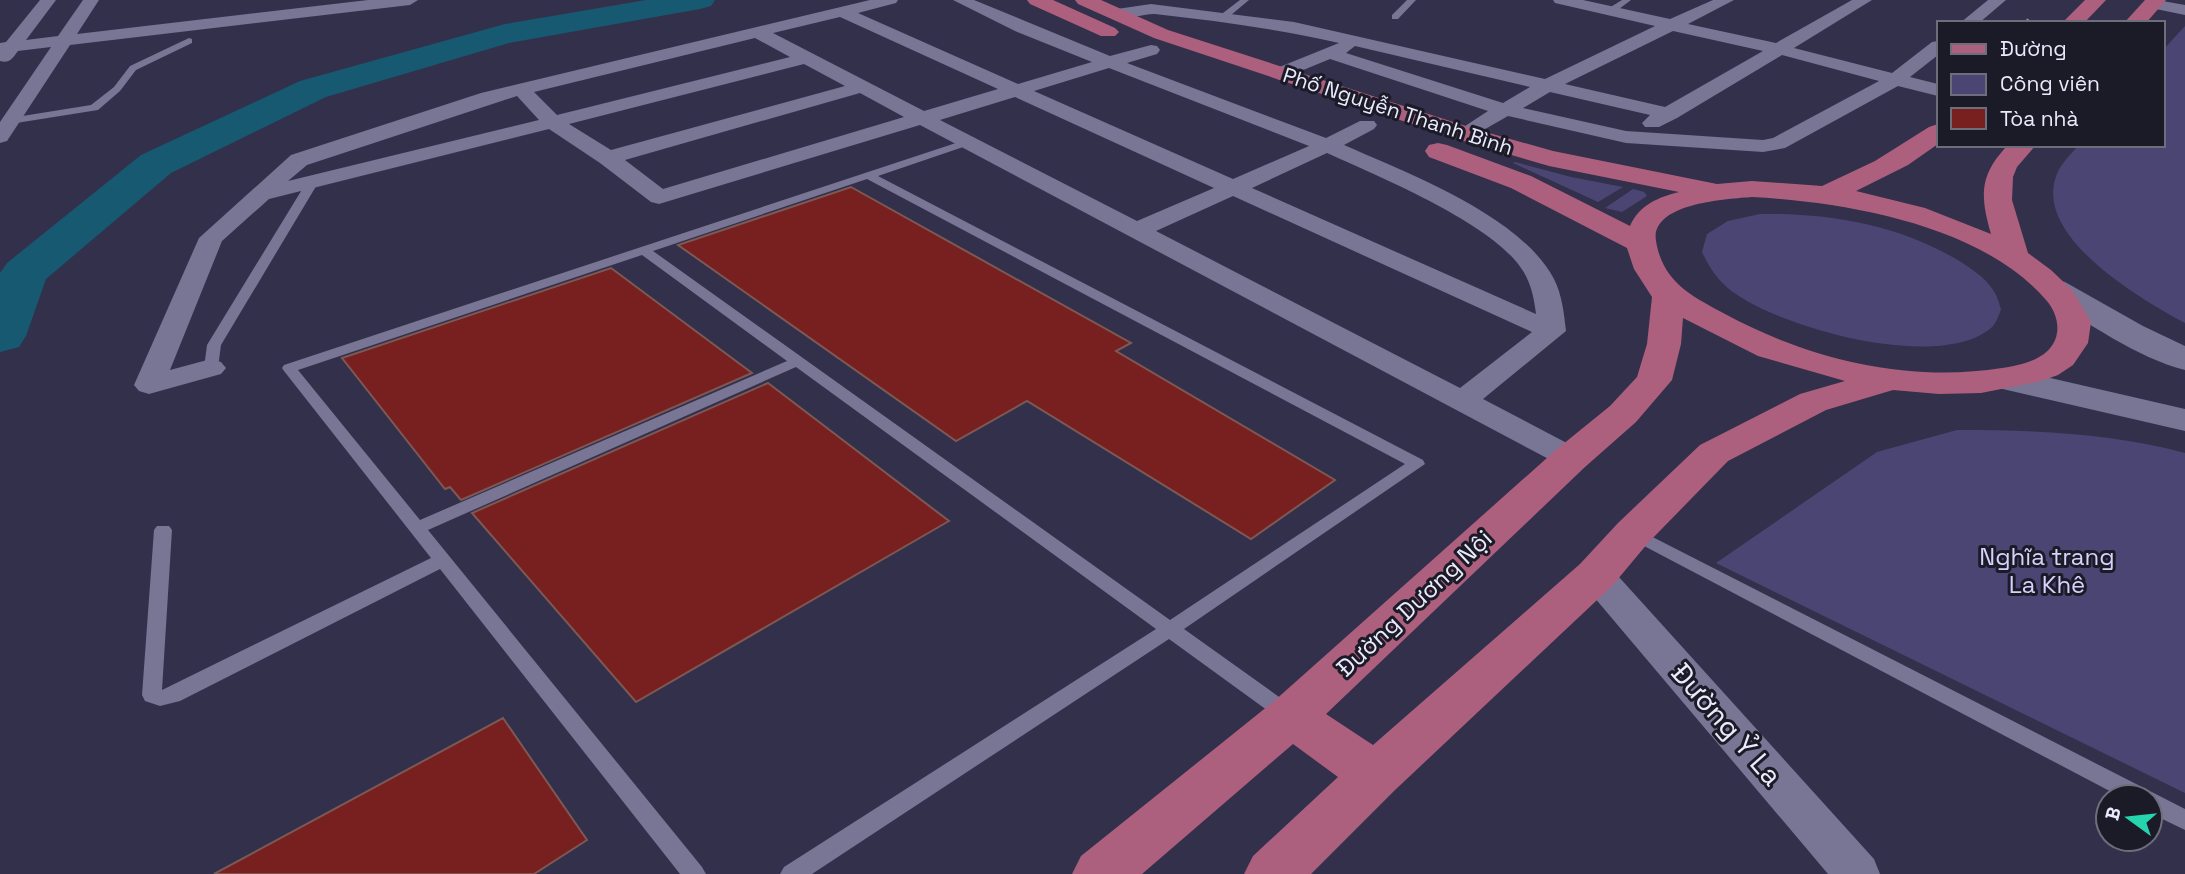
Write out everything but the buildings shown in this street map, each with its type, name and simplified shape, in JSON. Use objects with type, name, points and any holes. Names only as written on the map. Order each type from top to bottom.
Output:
[{"type":"main road","name":"Phố Nguyễn Thanh Bình","points":[[1037,0],[1151,50],[1521,182],[1639,242]]},
{"type":"main road","name":"Phố Nguyễn Thanh Bình","points":[[1085,0],[1161,34],[1466,134],[1549,158],[1720,191]]},
{"type":"main road","points":[[2074,21],[2096,0]]},
{"type":"main road","points":[[2136,21],[2154,2]]},
{"type":"main road","points":[[1827,194],[1899,160],[1937,133]]},
{"type":"main road","points":[[2014,257],[1998,199],[1997,184],[2004,166],[2021,147]]},
{"type":"main road","points":[[2054,289],[2069,309],[2075,327],[2071,345],[2057,360],[2040,371],[1973,383],[1894,379],[1843,370],[1782,352],[1718,325],[1668,295],[1648,269],[1639,242],[1642,227],[1653,214],[1681,200],[1720,191],[1788,190],[1874,203],[1922,216],[1961,231],[2014,257],[2054,289],[2131,333],[2185,359]]},
{"type":"main road","name":"Đường Dương Nội","points":[[1101,874],[1291,716],[1572,457],[1623,414],[1654,380],[1664,344],[1668,295]]},
{"type":"main road","points":[[1273,874],[1375,775],[1595,575],[1633,533],[1714,453],[1813,402],[1894,379]]},
{"type":"main road","points":[[2007,379],[2185,420]]},
{"type":"main road","points":[[1291,716],[1375,775]]},
{"type":"street","points":[[4,52],[48,0]]},
{"type":"street","points":[[5,129],[91,0]]},
{"type":"street","points":[[4,52],[271,8],[410,0]]},
{"type":"street","points":[[211,368],[149,385],[211,238],[299,160],[488,97],[890,0]]},
{"type":"street","points":[[961,0],[1108,62],[1328,145],[1422,189],[1497,231],[1529,260],[1548,293],[1552,331]]},
{"type":"street","points":[[1561,0],[1620,5],[1674,24],[1937,90]]},
{"type":"street","points":[[1466,134],[1502,109],[1548,84],[1726,0]]},
{"type":"street","points":[[1626,137],[1782,50],[1864,0]]},
{"type":"street","points":[[1971,21],[1998,0]]},
{"type":"street","points":[[2154,2],[2185,10]]},
{"type":"street","points":[[1117,14],[1151,9],[1294,27],[1670,114]]},
{"type":"street","points":[[842,12],[1552,331]]},
{"type":"street","points":[[757,32],[965,143],[1572,457]]},
{"type":"street","points":[[1279,74],[1359,41]]},
{"type":"street","points":[[1329,53],[1502,109],[1626,137],[1745,146],[1778,144],[1896,79],[1937,47]]},
{"type":"street","points":[[522,90],[552,122],[608,158],[659,197],[1151,50]]},
{"type":"street","points":[[262,193],[312,183],[806,58]]},
{"type":"street","points":[[608,158],[861,87]]},
{"type":"street","points":[[1136,231],[1236,188],[1367,125]]},
{"type":"street","points":[[1463,400],[1552,331]]},
{"type":"street","name":"Đường Ỷ La","points":[[1595,575],[1857,874]]},
{"type":"lane","points":[[1222,18],[1245,0]]},
{"type":"lane","points":[[1397,0],[1412,1]]},
{"type":"lane","points":[[1395,17],[1412,1]]},
{"type":"lane","points":[[5,129],[94,108],[117,89],[132,68],[189,41]]},
{"type":"lane","points":[[694,874],[289,368],[965,143]]},
{"type":"lane","points":[[792,874],[1172,628],[1417,464],[868,175]]},
{"type":"lane","points":[[211,368],[214,345],[312,183]]},
{"type":"lane","points":[[643,250],[1291,716]]},
{"type":"lane","points":[[417,528],[799,361]]},
{"type":"lane","points":[[163,530],[153,698],[173,695],[442,560]]},
{"type":"lane","points":[[1633,533],[2114,783]]},
{"type":"lane","points":[[2164,809],[2185,820]]},
{"type":"green space","points":[[2185,26],[2185,323],[2145,300],[2098,266],[2062,225],[2054,202],[2056,175],[2077,147],[2164,147],[2164,49]]},
{"type":"green space","points":[[1513,163],[1623,187],[1598,202]]},
{"type":"green space","points":[[1633,189],[1644,192],[1647,196],[1622,212],[1605,208]]},
{"type":"green space","points":[[1760,214],[1811,216],[1861,223],[1910,237],[1933,247],[1966,265],[1990,285],[2001,309],[1997,319],[1991,328],[1968,340],[1937,346],[1902,346],[1828,332],[1762,309],[1727,287],[1702,252],[1707,234],[1728,221]]},
{"type":"green space","name":"Nghĩa trang La Khê","points":[[1957,430],[2072,434],[2129,441],[2185,453],[2185,793],[1716,563],[1877,452]]},
{"type":"waterway","points":[[0,336],[24,273],[156,164],[313,89],[505,34],[700,0]]}]
